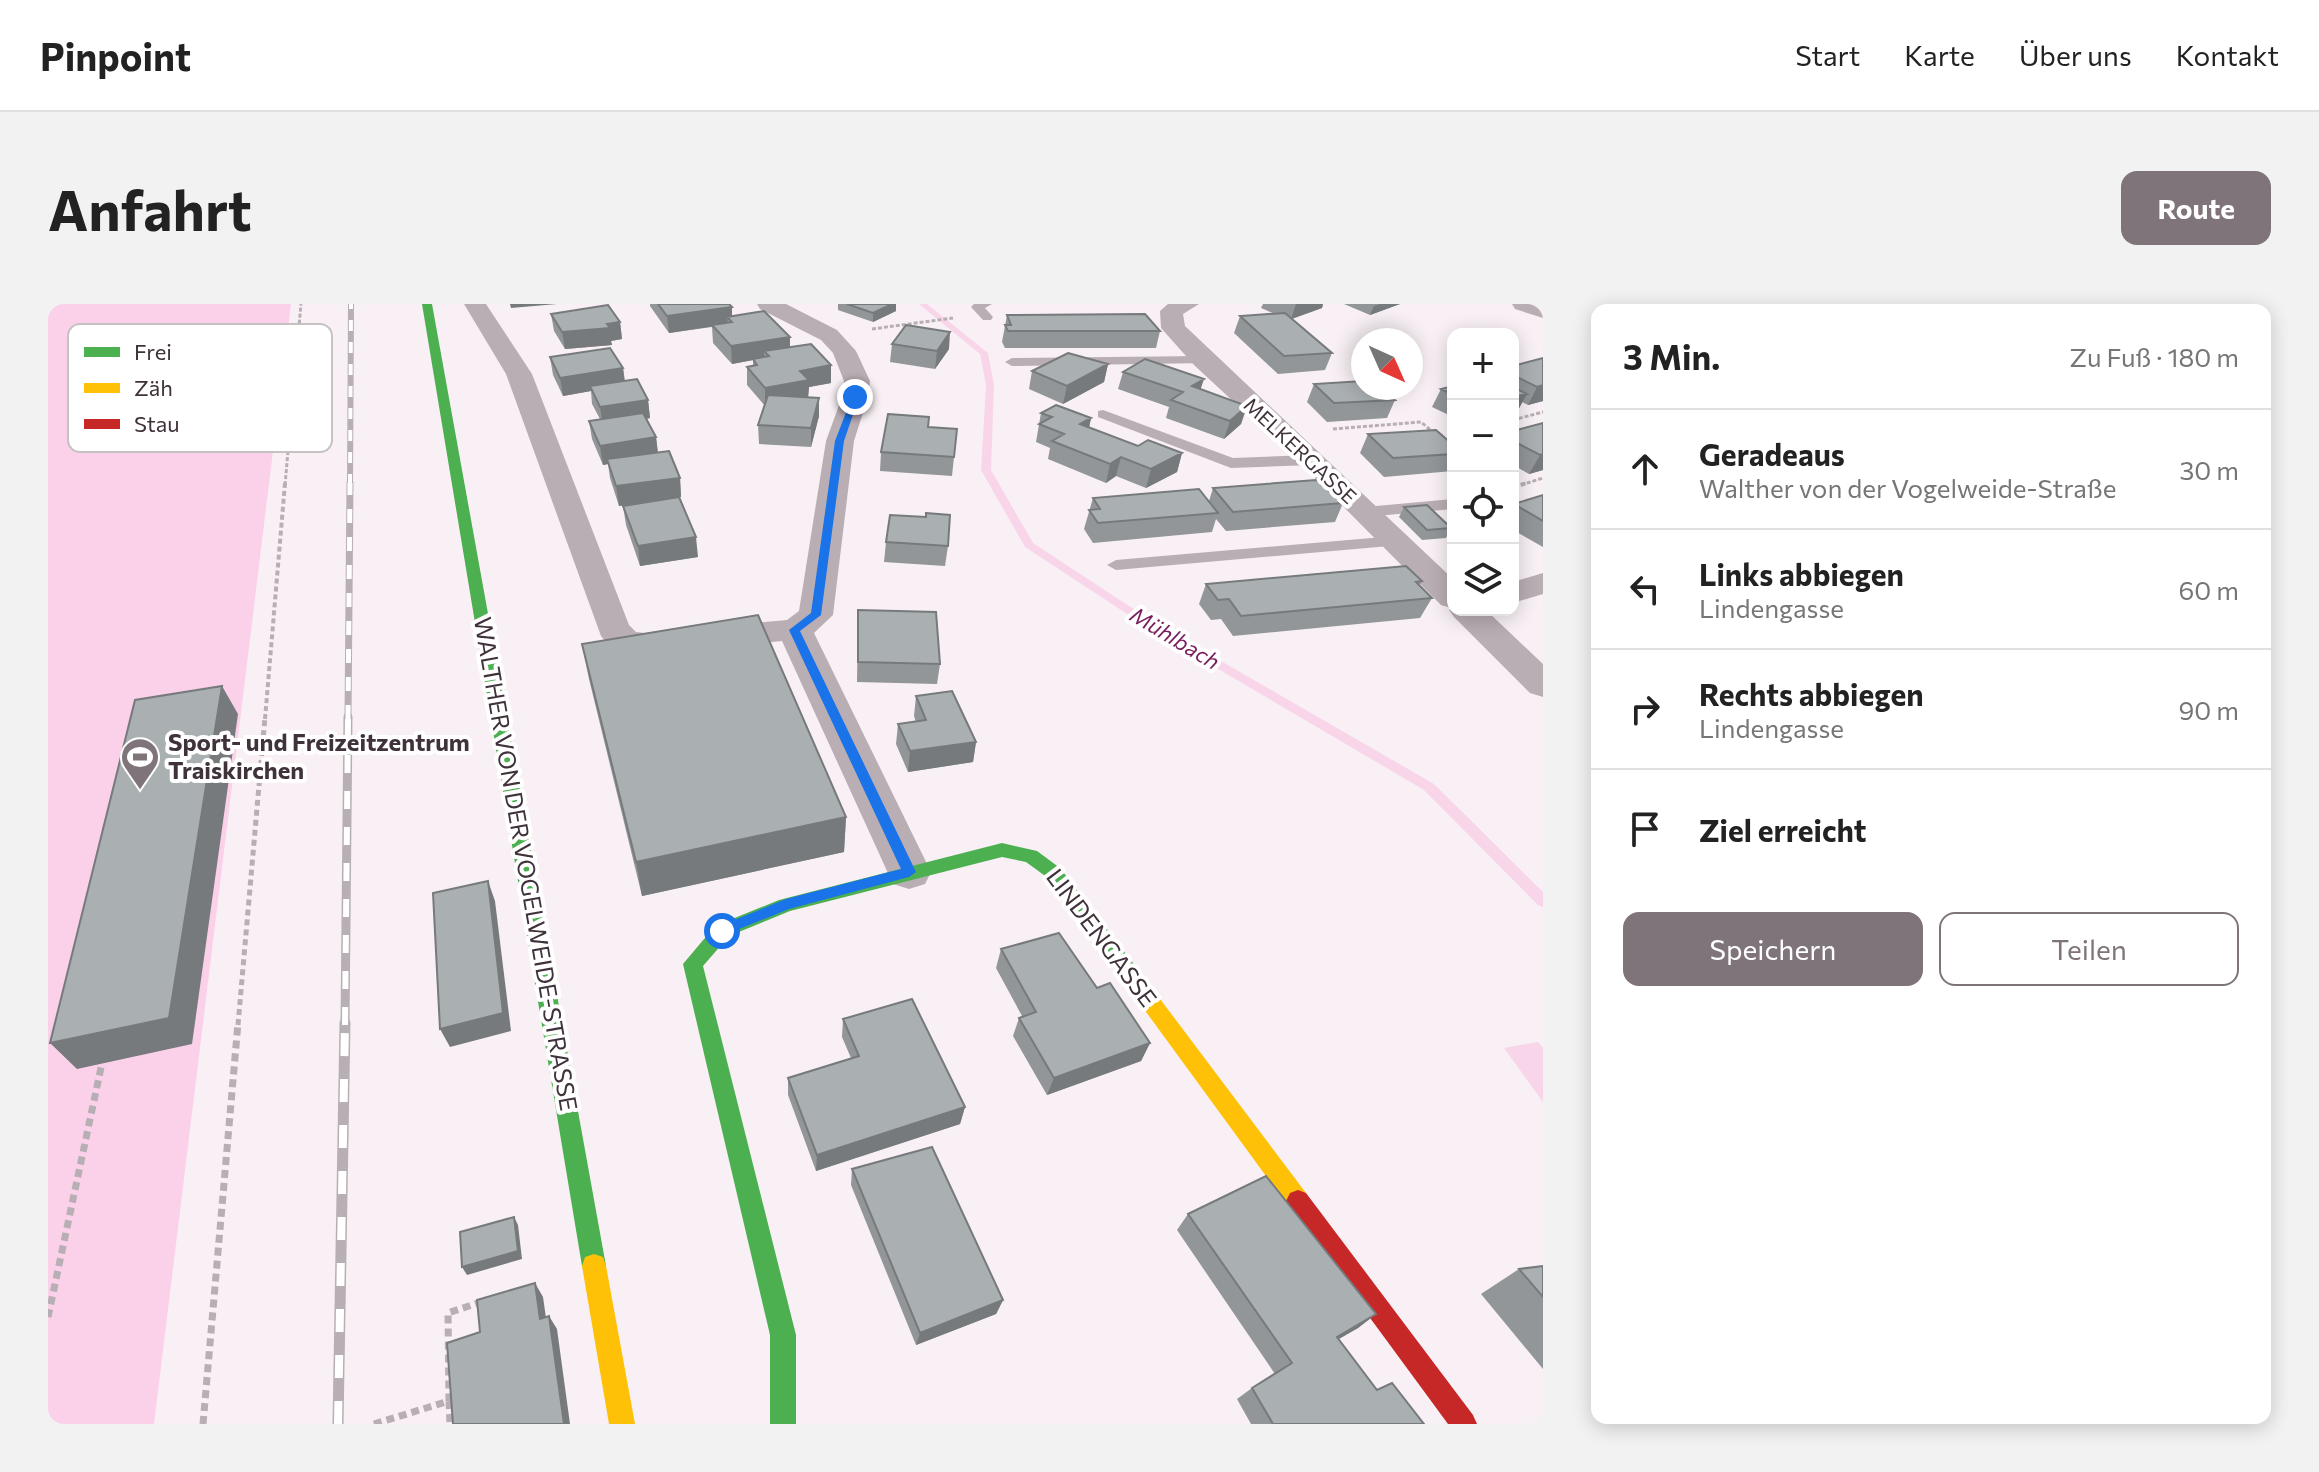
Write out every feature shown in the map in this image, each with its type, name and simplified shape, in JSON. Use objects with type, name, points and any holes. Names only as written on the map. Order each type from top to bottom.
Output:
[{"type":"street","name":"WALTHER VON DER VOGELWEIDE-STRASSE","points":[[427,304],[622,1424]]},
{"type":"street","points":[[475,304],[519,374],[613,629],[625,641],[645,644],[757,631],[795,630],[816,615],[840,441],[855,397],[857,381],[844,351],[829,335],[768,304]]},
{"type":"street","name":"MELKERGASSE","points":[[1188,304],[1171,311],[1173,328],[1447,592]]},
{"type":"street","points":[[1523,304],[1543,311]]},
{"type":"street","points":[[1519,591],[1543,583]]},
{"type":"street","points":[[1472,616],[1543,685]]},
{"type":"street","points":[[783,1424],[783,1335],[693,964],[722,931],[786,905],[909,872],[795,630]]},
{"type":"street","name":"LINDENGASSE","points":[[909,872],[1002,850],[1020,852],[1042,861],[1464,1424]]},
{"type":"lane","points":[[1012,362],[1203,360]]},
{"type":"lane","points":[[1103,414],[1231,463],[1313,460]]},
{"type":"lane","points":[[1365,512],[1447,505]]},
{"type":"lane","points":[[1116,565],[1395,541]]},
{"type":"path","points":[[299,324],[301,304]]},
{"type":"path","points":[[829,335],[987,310]]},
{"type":"path","points":[[1519,418],[1543,412]]},
{"type":"path","points":[[1282,433],[1421,422],[1442,440]]},
{"type":"path","points":[[203,1424],[288,452]]},
{"type":"path","points":[[1519,485],[1543,478]]},
{"type":"path","points":[[48,1317],[102,1063]]},
{"type":"path","points":[[450,1424],[448,1313],[492,1298]]},
{"type":"path","points":[[374,1424],[449,1401]]},
{"type":"shaded area","name":"Sport- und Freizeitzentrum Traiskirchen","points":[[48,304],[291,304],[289,324],[68,324],[68,452],[273,452],[154,1424],[48,1424]]},
{"type":"shaded area","points":[[1538,1042],[1543,1048],[1543,1102],[1504,1048]]},
{"type":"building","points":[[658,304],[729,304],[732,307],[667,316]]},
{"type":"building","points":[[847,304],[892,304],[873,313]]},
{"type":"building","points":[[608,305],[620,322],[607,324],[610,328],[562,332],[551,314]]},
{"type":"building","points":[[764,311],[790,337],[731,346],[712,325],[732,322],[727,317]]},
{"type":"building","points":[[1285,313],[1332,353],[1284,356],[1240,316]]},
{"type":"building","points":[[1145,314],[1160,331],[1008,331],[1005,325],[1011,325],[1007,315]]},
{"type":"building","points":[[906,325],[950,332],[937,351],[892,344]]},
{"type":"building","points":[[811,344],[831,365],[800,371],[809,380],[765,388],[747,367],[757,365],[753,359],[769,356],[764,351]]},
{"type":"building","points":[[610,348],[623,368],[560,378],[550,357]]},
{"type":"building","points":[[1068,353],[1108,364],[1067,386],[1032,371]]},
{"type":"building","points":[[1543,358],[1543,385],[1537,387],[1519,378],[1519,364]]},
{"type":"building","points":[[1145,359],[1204,379],[1192,386],[1247,406],[1230,421],[1171,400],[1183,392],[1123,372]]},
{"type":"building","points":[[637,379],[648,400],[600,407],[590,386]]},
{"type":"building","points":[[1351,382],[1351,400],[1395,400],[1334,403],[1314,384]]},
{"type":"building","points":[[768,395],[819,398],[811,428],[758,425]]},
{"type":"building","points":[[1056,405],[1091,418],[1080,424],[1138,446],[1148,440],[1182,453],[1151,469],[1121,457],[1110,464],[1052,441],[1064,434],[1039,424],[1052,417],[1041,413]]},
{"type":"building","points":[[643,413],[656,437],[600,446],[589,421]]},
{"type":"building","points":[[888,414],[929,417],[928,427],[957,429],[954,457],[881,452]]},
{"type":"building","points":[[1543,423],[1543,454],[1519,444],[1519,429]]},
{"type":"building","points":[[1436,430],[1447,440],[1447,454],[1393,458],[1368,434]]},
{"type":"building","points":[[669,451],[680,478],[616,486],[607,459]]},
{"type":"building","points":[[1316,480],[1343,503],[1233,512],[1213,488]]},
{"type":"building","points":[[1199,489],[1218,513],[1098,523],[1089,510],[1100,509],[1093,498]]},
{"type":"building","points":[[1543,495],[1543,521],[1519,507],[1519,502]]},
{"type":"building","points":[[679,497],[696,537],[638,546],[623,506]]},
{"type":"building","points":[[1427,505],[1447,524],[1447,528],[1427,530],[1404,507]]},
{"type":"building","points":[[926,513],[950,515],[948,546],[886,542],[890,515],[926,517]]},
{"type":"building","points":[[1406,566],[1422,581],[1416,582],[1432,598],[1241,616],[1229,599],[1218,600],[1206,584]]},
{"type":"building","points":[[858,610],[936,612],[940,664],[858,662]]},
{"type":"building","points":[[758,615],[846,817],[636,862],[582,644]]},
{"type":"building","points":[[222,686],[169,1018],[50,1043],[135,700]]},
{"type":"building","points":[[952,691],[976,742],[910,751],[898,724],[926,720],[916,696]]},
{"type":"building","points":[[488,881],[503,1013],[440,1029],[433,893]]},
{"type":"building","points":[[1059,933],[1097,988],[1110,983],[1150,1043],[1054,1078],[1019,1018],[1036,1012],[1001,949]]},
{"type":"building","points":[[912,999],[965,1107],[817,1155],[788,1078],[859,1056],[843,1019]]},
{"type":"building","points":[[932,1147],[1003,1300],[920,1333],[852,1169]]},
{"type":"building","points":[[1266,1176],[1376,1314],[1337,1337],[1377,1390],[1392,1383],[1424,1424],[1273,1424],[1252,1388],[1292,1363],[1188,1214]]},
{"type":"building","points":[[514,1217],[518,1251],[462,1267],[460,1232]]},
{"type":"building","points":[[1543,1266],[1543,1297],[1519,1269]]},
{"type":"building","points":[[535,1283],[540,1319],[549,1316],[564,1424],[453,1424],[447,1343],[480,1332],[477,1300]]},
{"type":"waterway","name":"Mühlbach","points":[[923,304],[984,353],[990,385],[986,470],[1029,545],[1151,625],[1429,787],[1543,901]]},
{"type":"railway","points":[[350,485],[351,304]]},
{"type":"railway","points":[[348,719],[350,483]]},
{"type":"railway","points":[[345,1025],[348,717]]},
{"type":"railway","points":[[338,1424],[345,1023]]},
{"type":"traffic: fast","points":[[427,304],[594,1266]]},
{"type":"traffic: fast","points":[[783,1424],[783,1335],[693,964],[722,931],[786,905],[1002,850],[1031,856],[1054,873],[1129,973]]},
{"type":"traffic: slow","points":[[1129,973],[1298,1201]]},
{"type":"traffic: slow","points":[[594,1266],[622,1424]]},
{"type":"traffic: jam","points":[[1298,1201],[1464,1424]]},
{"type":"place","name":"Sport- und Freizeitzentrum Traiskirchen","points":[[140,791]]},
{"type":"route","points":[[722,931],[786,905],[909,872],[795,630],[816,615],[840,441],[855,397]]}]
